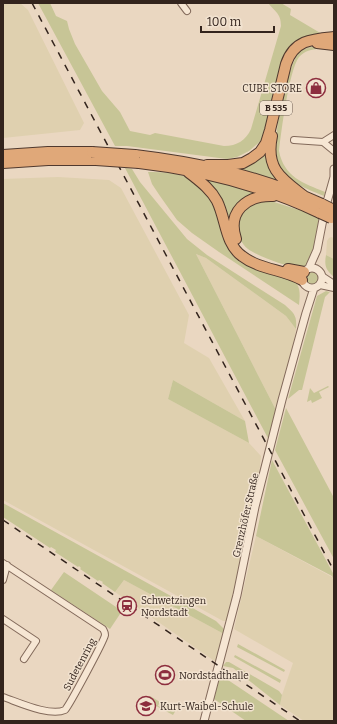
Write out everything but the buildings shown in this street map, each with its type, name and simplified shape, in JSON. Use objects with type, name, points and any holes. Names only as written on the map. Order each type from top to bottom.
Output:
[{"type":"highway","name":"B 535","points":[[3,155],[48,152],[207,166],[234,165],[243,163],[260,152],[266,143],[286,64],[290,54],[298,46],[305,42],[312,40],[334,39]]},
{"type":"highway","name":"B 535","points":[[333,214],[321,208],[284,181],[276,171],[271,158],[271,141],[288,67],[295,54],[299,49],[309,45],[334,39]]},
{"type":"highway","name":"B 535","points":[[3,163],[74,160],[94,156]]},
{"type":"highway","name":"B 535","points":[[137,159],[231,181],[321,208]]},
{"type":"highway","name":"B 535","points":[[207,166],[263,181],[304,196]]},
{"type":"highway","name":"B 535","points":[[185,170],[204,184],[216,200],[231,242],[242,256],[253,263],[309,280]]},
{"type":"highway","name":"B 535","points":[[283,197],[257,197],[244,203],[239,209],[235,218],[233,226],[234,233],[240,246],[246,252],[297,271],[309,280]]},
{"type":"street","points":[[181,3],[187,11]]},
{"type":"street","points":[[323,142],[334,135]]},
{"type":"street","points":[[294,140],[323,142],[334,152]]},
{"type":"street","name":"Grenzhöfer Straße","points":[[204,721],[237,594],[255,507],[306,313],[309,280],[317,250],[325,209],[334,178],[334,169]]},
{"type":"street","name":"Grenzhöfer Straße","points":[[309,280],[322,282],[317,250]]},
{"type":"street","points":[[309,280],[320,273],[334,284]]},
{"type":"street","points":[[309,280],[334,288]]},
{"type":"street","points":[[3,580],[5,564]]},
{"type":"street","name":"Sudetenring","points":[[3,697],[49,712],[60,713],[64,710],[97,651],[104,638],[105,632],[103,629],[5,564]]},
{"type":"street","points":[[3,619],[36,641],[24,659]]},
{"type":"shaded area","points":[[3,3],[20,3],[28,10],[84,123],[80,130],[3,138]]},
{"type":"shaded area","points":[[38,3],[50,3],[56,16],[67,21],[75,44],[102,91],[120,112],[130,131],[150,135],[155,133],[224,146],[237,144],[244,139],[251,129],[281,26],[279,15],[268,3],[281,3],[291,9],[290,15],[322,34],[295,44],[263,139],[249,151],[237,157],[227,159],[127,146],[115,146]]},
{"type":"shaded area","points":[[314,46],[334,48],[334,51],[315,49],[307,51],[299,57],[295,64],[289,88],[279,151],[285,167],[290,173],[302,182],[325,192],[324,196],[290,180],[282,172],[277,163],[275,149],[278,121],[289,74],[298,54],[305,49]]},
{"type":"shaded area","points":[[267,145],[280,181],[237,168]]},
{"type":"shaded area","points":[[125,168],[132,169],[140,182],[187,239],[207,255],[285,305],[295,316],[296,329],[286,316],[206,258],[196,254],[277,412],[270,442]]},
{"type":"shaded area","points":[[148,172],[171,173],[182,176],[193,181],[200,187],[212,202],[232,250],[293,279],[299,288],[299,305],[219,252],[192,233],[177,220],[152,184]]},
{"type":"shaded area","points":[[58,177],[109,180],[121,188],[189,315],[184,343],[209,358],[245,421],[173,380],[168,399],[249,443],[261,456],[228,621],[223,621],[3,500],[3,179]]},
{"type":"shaded area","points":[[204,178],[262,193],[245,200],[234,238],[241,250],[255,261],[241,252],[203,180]]},
{"type":"shaded area","points":[[260,201],[271,201],[320,215],[321,218],[315,249],[308,265],[304,267],[297,267],[278,263],[252,252],[243,244],[238,232],[238,225],[243,212],[253,203]]},
{"type":"shaded area","points":[[331,237],[334,238],[334,259],[326,255],[327,241]]},
{"type":"shaded area","points":[[196,254],[206,258],[286,316],[296,329],[291,357],[277,412]]},
{"type":"shaded area","points":[[326,255],[334,259],[334,277],[326,268]]},
{"type":"shaded area","points":[[312,271],[317,273],[319,278],[317,283],[312,285],[307,283],[305,278],[307,273]]},
{"type":"shaded area","points":[[326,291],[330,292],[325,297],[302,390],[299,390],[288,399],[317,296]]},
{"type":"shaded area","points":[[173,380],[245,421],[249,443],[168,399]]},
{"type":"shaded area","points":[[328,386],[329,387],[319,392],[322,398],[312,403],[311,400],[307,402],[310,388],[314,393]]},
{"type":"shaded area","points":[[286,408],[334,498],[334,559],[275,450]]},
{"type":"shaded area","points":[[272,460],[334,575],[334,581],[332,576],[256,536]]},
{"type":"shaded area","points":[[3,503],[216,621],[224,629],[224,634],[124,580],[115,592],[102,583],[103,582],[98,581],[80,569],[81,568],[79,566],[78,567],[55,552],[56,550],[51,547],[50,548],[3,517]]},
{"type":"shaded area","points":[[256,536],[332,577],[334,581],[334,721],[304,721],[280,705],[293,663],[234,629]]},
{"type":"shaded area","points":[[64,572],[122,611],[110,629],[51,590]]},
{"type":"shaded area","points":[[124,580],[224,634],[216,662],[115,592]]},
{"type":"shaded area","points":[[238,644],[285,670],[284,672],[237,647]]},
{"type":"shaded area","points":[[235,655],[281,680],[280,683],[234,657]]},
{"type":"shaded area","points":[[226,662],[229,662],[279,691],[282,695],[280,705],[233,668],[223,666]]},
{"type":"shaded area","points":[[220,676],[289,721],[246,721],[214,699]]},
{"type":"shaded area","points":[[150,696],[160,702],[158,706],[163,708],[165,705],[176,710],[173,715],[147,701],[144,706],[139,704],[144,698],[147,700]]},
{"type":"railway","points":[[32,3],[334,571]]},
{"type":"railway","points":[[3,520],[300,721]]},
{"type":"place","name":"CUBE STORE","points":[[316,88]]},
{"type":"place","name":"Schwetzingen Nordstadt","points":[[127,606]]},
{"type":"place","name":"Nordstadthalle","points":[[165,675]]},
{"type":"place","name":"Kurt-Waibel-Schule","points":[[146,706]]}]
